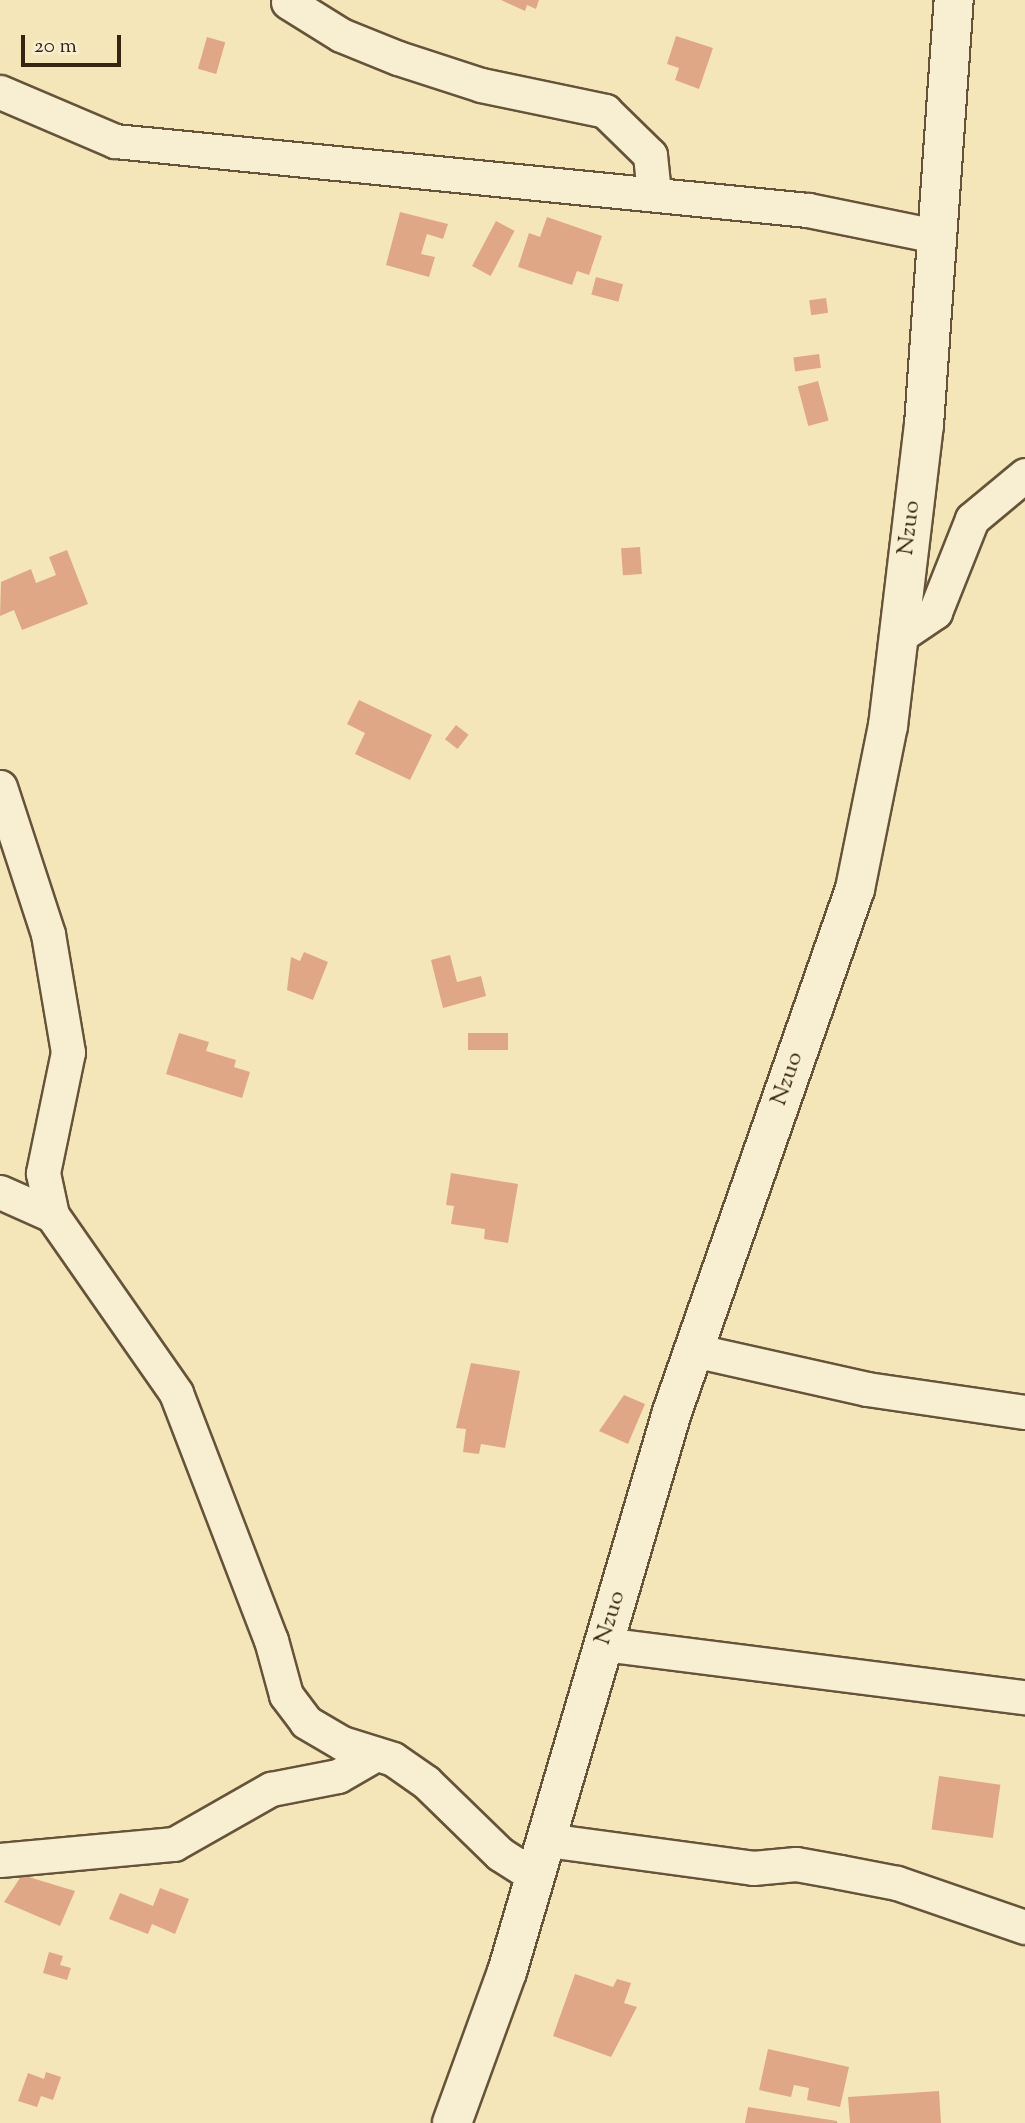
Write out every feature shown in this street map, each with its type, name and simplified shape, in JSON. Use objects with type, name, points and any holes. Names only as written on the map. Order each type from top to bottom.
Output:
[{"type":"street","name":"Nzuo","points":[[452,2123],[536,1877],[603,1644],[693,1350],[855,888],[888,726],[923,425],[954,0]]},
{"type":"street","points":[[288,2],[341,35],[398,58],[481,85],[605,111],[650,155],[654,193]]},
{"type":"street","points":[[0,92],[115,141],[654,193],[872,218],[936,236]]},
{"type":"street","points":[[898,638],[935,612],[972,519],[1025,475]]},
{"type":"street","points":[[0,787],[48,934],[68,1052],[43,1173],[52,1215],[176,1393],[271,1640],[286,1695],[306,1722],[376,1754],[426,1782],[500,1854],[536,1877]]},
{"type":"street","points":[[0,1192],[52,1215]]},
{"type":"street","points":[[693,1350],[867,1389],[1025,1412]]},
{"type":"street","points":[[603,1644],[1025,1697]]},
{"type":"street","points":[[0,1860],[174,1844],[271,1790],[338,1776],[376,1754]]},
{"type":"street","points":[[547,1840],[753,1868],[796,1864],[829,1870],[897,1883],[1025,1927]]},
{"type":"building","points":[[501,0],[539,0],[536,9],[527,5],[525,11]]},
{"type":"building","points":[[676,36],[713,48],[699,89],[675,80],[679,68],[667,64]]},
{"type":"building","points":[[207,37],[225,42],[216,74],[198,69]]},
{"type":"building","points":[[400,212],[448,224],[443,239],[427,234],[421,254],[435,257],[429,277],[386,265]]},
{"type":"building","points":[[547,217],[602,236],[589,275],[577,271],[572,285],[518,267],[529,233],[540,237]]},
{"type":"building","points":[[496,221],[515,231],[491,276],[472,266]]},
{"type":"building","points":[[596,277],[623,284],[618,302],[591,294]]},
{"type":"building","points":[[826,298],[828,313],[811,315],[809,300]]},
{"type":"building","points":[[819,354],[821,368],[795,371],[793,358]]},
{"type":"building","points":[[818,381],[829,421],[808,426],[798,386]]},
{"type":"building","points":[[640,547],[642,574],[623,575],[621,548]]},
{"type":"building","points":[[67,550],[88,604],[22,630],[14,610],[0,616],[1,582],[31,569],[36,583],[56,575],[49,557]]},
{"type":"building","points":[[359,700],[432,735],[410,780],[355,754],[365,733],[347,724]]},
{"type":"building","points":[[456,725],[469,735],[458,749],[445,739]]},
{"type":"building","points":[[304,952],[328,962],[313,1000],[287,990],[291,957],[300,961]]},
{"type":"building","points":[[450,955],[457,982],[481,976],[486,996],[443,1008],[431,960]]},
{"type":"building","points":[[179,1033],[209,1042],[206,1051],[236,1060],[234,1067],[250,1072],[242,1098],[166,1074]]},
{"type":"building","points":[[468,1033],[508,1033],[508,1050],[468,1050]]},
{"type":"building","points":[[451,1173],[518,1184],[508,1243],[484,1239],[485,1229],[451,1224],[454,1206],[446,1205]]},
{"type":"building","points":[[471,1363],[520,1371],[505,1448],[481,1444],[479,1454],[463,1452],[466,1429],[456,1428]]},
{"type":"building","points":[[624,1395],[645,1404],[628,1444],[599,1431]]},
{"type":"building","points":[[939,1776],[1000,1785],[993,1838],[931,1829]]},
{"type":"building","points":[[22,1875],[75,1891],[60,1926],[4,1902]]},
{"type":"building","points":[[160,1888],[189,1899],[175,1934],[152,1924],[148,1934],[109,1919],[120,1893],[153,1906]]},
{"type":"building","points":[[49,1952],[63,1956],[60,1965],[71,1968],[67,1980],[43,1973]]},
{"type":"building","points":[[575,1974],[613,1987],[617,1979],[631,1983],[624,2003],[637,2007],[611,2057],[553,2036]]},
{"type":"building","points":[[768,2049],[849,2067],[840,2107],[807,2100],[809,2088],[794,2085],[791,2097],[759,2090]]},
{"type":"building","points":[[46,2072],[61,2077],[53,2100],[41,2096],[37,2107],[18,2101],[28,2073],[44,2079]]},
{"type":"building","points":[[939,2091],[941,2123],[850,2123],[848,2097]]},
{"type":"building","points":[[748,2107],[837,2121],[837,2123],[745,2123]]}]
